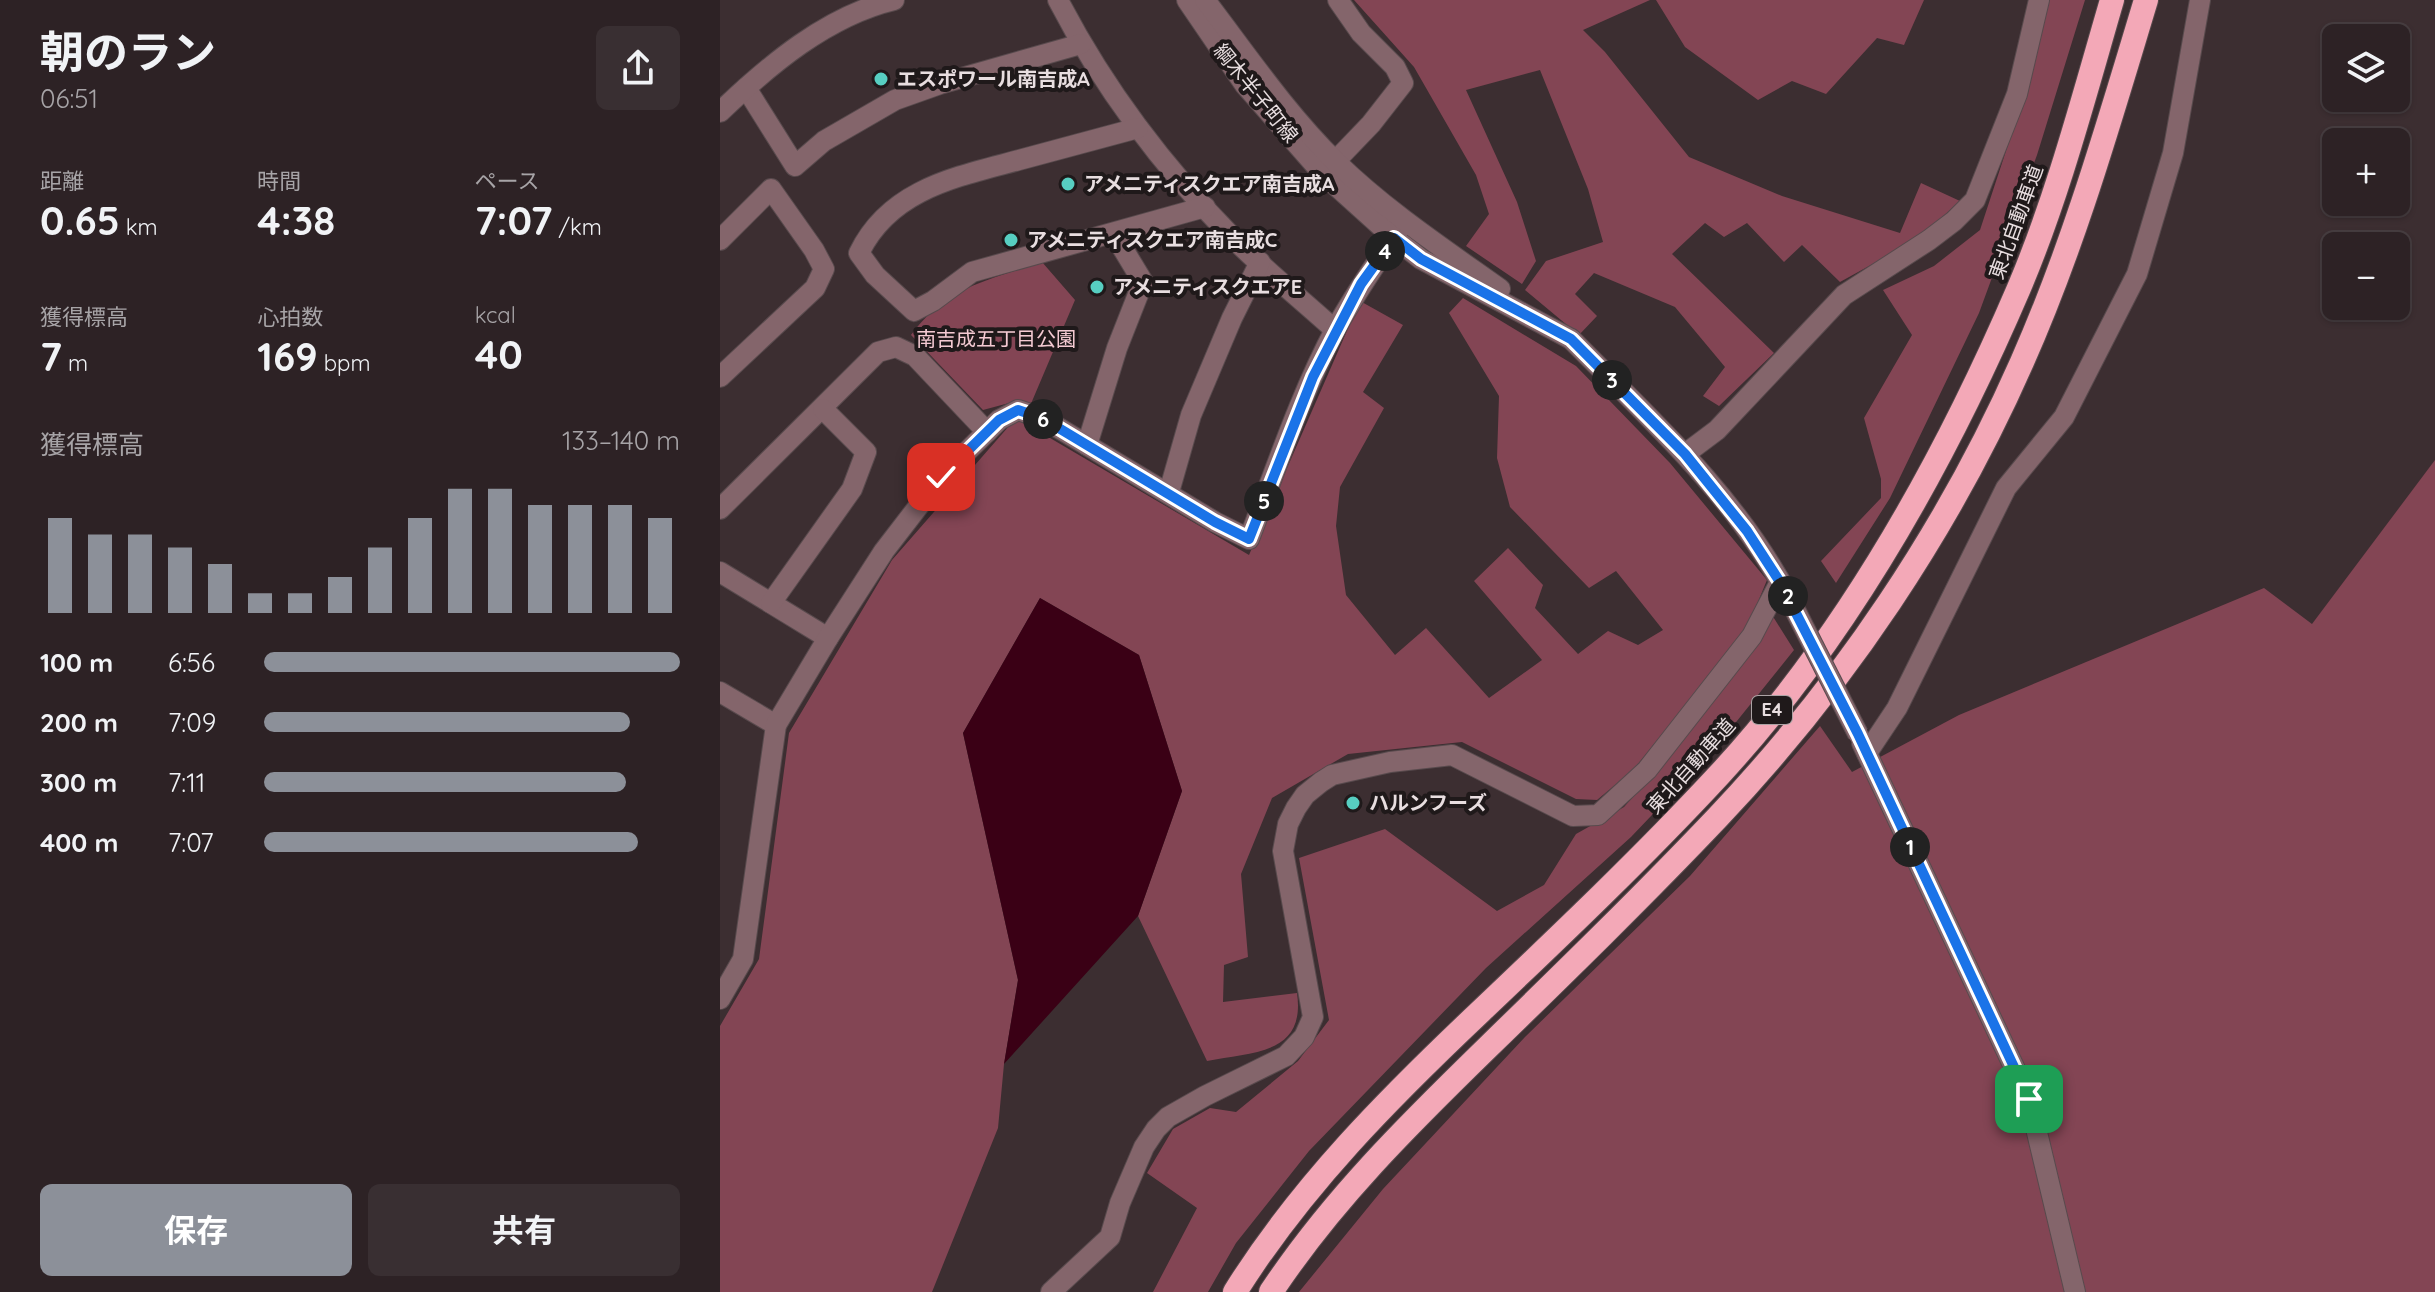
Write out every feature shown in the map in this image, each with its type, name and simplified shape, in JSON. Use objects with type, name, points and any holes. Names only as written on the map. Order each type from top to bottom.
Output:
[{"type":"highway","name":"東北自動車道","points":[[1235,1292],[1290,1214],[1360,1129],[1638,859],[1711,783],[1830,636],[1925,483],[2020,286],[2050,203],[2112,0]]},
{"type":"highway","name":"E4","points":[[1271,1292],[1342,1197],[1416,1115],[1646,892],[1722,813],[1816,704],[1865,637],[1957,493],[2023,361],[2090,180],[2146,0]]},
{"type":"street","points":[[720,112],[789,53],[833,23],[869,6],[894,0]]},
{"type":"street","points":[[1058,0],[1081,44],[1138,128],[1205,207],[1335,330]]},
{"type":"street","name":"綱木半子町線","points":[[1187,0],[1245,85],[1329,168]]},
{"type":"street","points":[[1205,0],[1329,168],[1399,230],[1571,339],[1685,454],[1747,531],[1784,590],[1858,734],[2029,1099],[2075,1292]]},
{"type":"street","points":[[1329,168],[1371,124],[1403,83],[1395,67],[1361,33],[1338,0]]},
{"type":"street","points":[[1685,454],[1717,430],[1844,295],[1929,240],[1975,200],[2017,94],[2039,0]]},
{"type":"street","points":[[1867,753],[1897,708],[2006,488],[2064,417],[2137,274],[2173,153],[2200,0]]},
{"type":"street","points":[[746,88],[795,166],[824,141],[895,100],[1081,44]]},
{"type":"street","points":[[1138,128],[958,175],[914,195],[882,219],[866,238],[859,253],[875,275],[914,311],[972,272],[1205,207]]},
{"type":"street","points":[[720,240],[771,189],[824,269],[815,288],[720,377]]},
{"type":"street","points":[[720,999],[743,959],[776,725],[884,551],[941,477],[999,420],[1018,410],[1042,418],[1215,522],[1249,539],[1313,377],[1335,330],[1361,284],[1399,230]]},
{"type":"street","points":[[1087,445],[1117,348],[1143,282],[1114,234]]},
{"type":"street","points":[[1169,492],[1191,415],[1232,318],[1260,262]]},
{"type":"street","points":[[720,509],[878,352],[896,347],[915,356],[987,432]]},
{"type":"street","points":[[771,603],[852,489],[866,452],[823,409]]},
{"type":"street","points":[[720,572],[828,638]]},
{"type":"street","points":[[1051,1292],[1110,1237],[1120,1203],[1144,1147],[1168,1117],[1286,1056],[1304,1037],[1313,1017],[1283,851],[1288,824],[1305,795],[1332,775],[1352,769],[1452,755],[1573,816],[1598,815],[1647,770],[1784,590]]},
{"type":"street","points":[[720,692],[776,725]]},
{"type":"green space","points":[[1354,0],[1650,0],[1583,30],[1605,52],[1689,157],[1782,196],[1900,233],[1921,183],[1960,201],[1918,239],[1840,282],[1802,245],[1784,262],[1747,223],[1724,237],[1705,223],[1672,254],[1774,353],[1719,406],[1703,396],[1725,367],[1675,307],[1594,273],[1575,294],[1597,316],[1579,335],[1525,290],[1546,261],[1603,242],[1588,189],[1540,70],[1466,90],[1517,202],[1536,261],[1522,284],[1466,246],[1489,214],[1476,175],[1414,67]]},
{"type":"green space","points":[[1656,0],[1924,0],[1904,45],[1877,38],[1826,94],[1792,81],[1758,100],[1685,47]]},
{"type":"green space","points":[[2048,0],[2085,0],[2037,155],[1979,313],[1890,498],[1836,583],[1821,561],[1881,498],[1881,479],[1864,418],[1912,335],[1883,290],[1934,266],[1980,230],[2025,93]]},
{"type":"green space","name":"南吉成五丁目公園","points":[[1042,262],[1075,300],[1030,406],[1009,403],[983,410],[911,335],[939,306],[969,287]]},
{"type":"green space","points":[[1463,298],[1576,366],[1670,463],[1767,580],[1746,631],[1633,770],[1597,800],[1576,799],[1462,742],[1348,754],[1272,798],[1241,874],[1248,957],[1224,965],[1223,1002],[1297,993],[1298,1013],[1293,1029],[1272,1047],[1207,1061],[1138,916],[1182,791],[1139,655],[1040,598],[963,733],[1018,980],[1004,1064],[998,1128],[932,1292],[720,1292],[720,1026],[759,959],[789,733],[892,560],[1016,418],[1249,555],[1360,301],[1403,325],[1363,392],[1384,408],[1340,487],[1336,526],[1346,595],[1395,655],[1426,628],[1489,698],[1542,660],[1474,581],[1508,548],[1543,585],[1535,608],[1578,654],[1608,631],[1638,645],[1663,630],[1616,571],[1589,588],[1510,507],[1497,458],[1499,396],[1449,313]]},
{"type":"green space","points":[[2435,460],[2435,1292],[1299,1292],[1383,1189],[1525,1037],[1690,876],[1820,726],[1852,772],[1959,715],[2264,588],[2312,624]]},
{"type":"green space","points":[[1772,615],[1794,650],[1712,752],[1631,837],[1486,968],[1309,1151],[1236,1243],[1208,1292],[1153,1292],[1197,1208],[1147,1173],[1173,1129],[1210,1108],[1236,1112],[1298,1061],[1329,1020],[1299,858],[1385,829],[1497,911],[1544,885],[1576,834],[1624,807],[1649,779]]},
{"type":"shaded area","points":[[1040,598],[1139,655],[1182,791],[1138,916],[1004,1064],[1018,980],[963,733]]},
{"type":"place","name":"エスポワール南吉成A","points":[[881,79]]},
{"type":"place","name":"アメニティスクエア南吉成A","points":[[1068,184]]},
{"type":"place","name":"アメニティスクエア南吉成C","points":[[1011,240]]},
{"type":"place","name":"アメニティスクエアE","points":[[1097,287]]},
{"type":"place","name":"ハルンフーズ","points":[[1353,803]]},
{"type":"route","points":[[941,477],[999,420],[1018,410],[1042,418],[1215,522],[1249,539],[1313,377],[1335,330],[1361,284],[1394,238],[1421,259],[1571,339],[1685,454],[1747,531],[1780,582],[1858,734],[2029,1099]]}]
